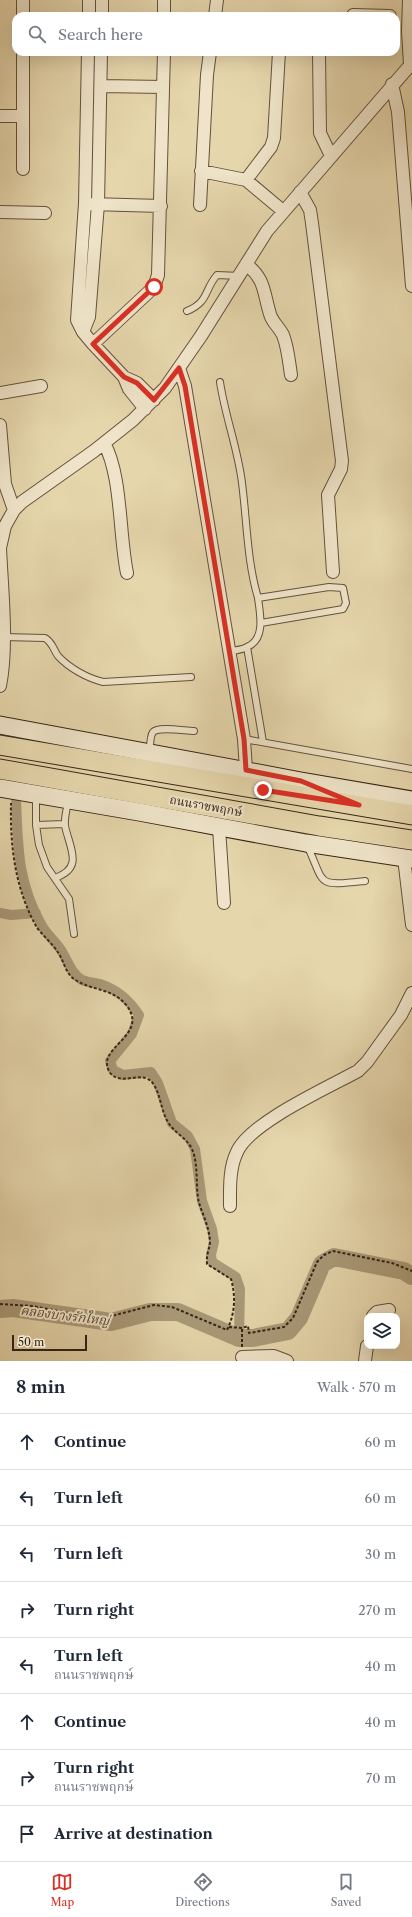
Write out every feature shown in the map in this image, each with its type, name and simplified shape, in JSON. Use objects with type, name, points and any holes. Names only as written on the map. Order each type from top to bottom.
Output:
[{"type":"main road","points":[[0,725],[412,800]]},
{"type":"main road","name":"ถนนราชพฤกษ์","points":[[0,745],[412,815]]},
{"type":"main road","name":"ถนนราชพฤกษ์","points":[[0,769],[319,826],[406,838]]},
{"type":"main road","points":[[301,781],[359,805]]},
{"type":"main road","name":"ถนนราชพฤกษ์","points":[[6,789],[313,844]]},
{"type":"main road","points":[[313,844],[406,838]]},
{"type":"main road","points":[[313,844],[408,858]]},
{"type":"street","points":[[22,12],[23,0]]},
{"type":"street","points":[[89,0],[89,12]]},
{"type":"street","points":[[102,0],[102,12]]},
{"type":"street","points":[[164,0],[164,12]]},
{"type":"street","points":[[216,12],[217,0]]},
{"type":"street","points":[[0,686],[3,663],[3,637],[0,548],[5,526],[14,510],[33,494],[104,444],[145,409],[179,368],[240,276],[267,231],[392,84],[411,64],[408,16],[409,0]]},
{"type":"street","points":[[400,16],[408,16]]},
{"type":"street","points":[[23,56],[23,169]]},
{"type":"street","points":[[88,56],[85,203],[77,320],[83,332],[124,377],[129,389],[145,409]]},
{"type":"street","points":[[83,332],[89,317],[98,204],[102,56]]},
{"type":"street","points":[[93,344],[154,287],[156,282],[161,206],[164,56]]},
{"type":"street","points":[[200,205],[207,75],[209,56]]},
{"type":"street","points":[[246,180],[271,147],[274,138],[279,56]]},
{"type":"street","points":[[319,56],[320,133],[331,156]]},
{"type":"street","points":[[392,84],[398,112],[412,286]]},
{"type":"street","points":[[101,86],[163,87]]},
{"type":"street","points":[[0,116],[22,116]]},
{"type":"street","points":[[202,171],[246,180],[283,211]]},
{"type":"street","points":[[300,192],[310,210],[342,461],[338,475],[328,495],[334,572]]},
{"type":"street","points":[[85,203],[161,206]]},
{"type":"street","points":[[0,212],[45,214]]},
{"type":"street","points":[[246,264],[258,274],[262,282],[272,320],[280,330],[285,341],[291,375]]},
{"type":"street","points":[[179,368],[185,386],[244,739],[246,770]]},
{"type":"street","points":[[124,377],[137,383],[154,400]]},
{"type":"street","points":[[0,393],[42,386]]},
{"type":"street","points":[[0,425],[5,484],[14,510]]},
{"type":"street","points":[[104,444],[113,463],[122,551],[127,573]]},
{"type":"street","points":[[219,828],[224,903]]},
{"type":"street","points":[[408,858],[412,925]]},
{"type":"street","points":[[230,1206],[230,1187],[233,1164],[237,1152],[244,1141],[268,1122],[358,1071],[371,1057],[401,1015],[412,993]]},
{"type":"street","points":[[376,1313],[389,1310]]},
{"type":"street","points":[[365,1361],[367,1349]]},
{"type":"street","points":[[242,1354],[274,1356],[287,1361]]},
{"type":"lane","points":[[187,311],[198,306],[217,275],[240,276]]},
{"type":"lane","points":[[220,382],[224,405],[237,454],[252,572],[258,598],[261,623],[258,638],[247,647],[229,652]]},
{"type":"lane","points":[[258,598],[340,586],[345,591],[346,603],[343,609],[261,623]]},
{"type":"lane","points":[[3,637],[45,638],[51,641],[58,655],[63,660],[87,676],[103,682],[191,677]]},
{"type":"lane","points":[[247,647],[263,742]]},
{"type":"lane","points":[[149,752],[152,734],[155,731],[168,729],[194,731]]},
{"type":"lane","points":[[244,739],[412,769]]},
{"type":"lane","points":[[36,794],[36,825],[43,857],[68,899],[74,934]]},
{"type":"lane","points":[[55,878],[66,874],[70,870],[73,862],[65,824],[68,800]]},
{"type":"lane","points":[[36,825],[65,824]]},
{"type":"lane","points":[[313,844],[313,858],[315,867],[322,879],[329,884],[365,881]]},
{"type":"path","points":[[6,789],[11,820],[13,859],[29,912],[37,928],[48,938],[59,953],[73,978],[80,983],[100,988],[118,996],[133,1015],[134,1024],[109,1058],[107,1065],[110,1072],[115,1077],[123,1079],[138,1076],[148,1079],[154,1085],[168,1123],[185,1139],[192,1150],[199,1202],[208,1230],[210,1242],[206,1254],[207,1264],[231,1279],[234,1289],[235,1302],[230,1327]]},
{"type":"path","points":[[0,1304],[32,1306],[100,1319],[154,1305],[166,1306],[182,1310],[227,1330],[230,1327],[241,1328],[248,1326],[249,1333],[284,1326],[292,1318],[317,1262],[324,1255],[333,1251],[392,1263],[412,1272]]},
{"type":"path","points":[[241,1328],[242,1354]]},
{"type":"waterway","points":[[16,798],[18,847],[23,878],[27,893],[43,928],[61,950],[72,970],[78,977],[84,981],[100,984],[118,992],[127,1000],[139,1015],[132,1034],[110,1061],[113,1070],[123,1075],[151,1072],[158,1083],[172,1123],[188,1136],[195,1149],[202,1201],[212,1229],[214,1242],[211,1255],[212,1262],[236,1277],[240,1289],[239,1338]]},
{"type":"waterway","points":[[0,913],[11,915],[36,913]]},
{"type":"waterway","name":"คลองบางรักใหญ่","points":[[0,1309],[13,1308],[111,1322],[150,1312],[178,1312],[239,1338],[253,1338],[288,1331],[299,1318],[322,1264],[334,1257],[404,1271],[412,1276]]},
{"type":"route","points":[[154,287],[93,344],[124,377],[137,383],[154,400],[179,368],[185,386],[218,591],[244,739],[246,770],[301,781],[359,805],[263,790]]}]
